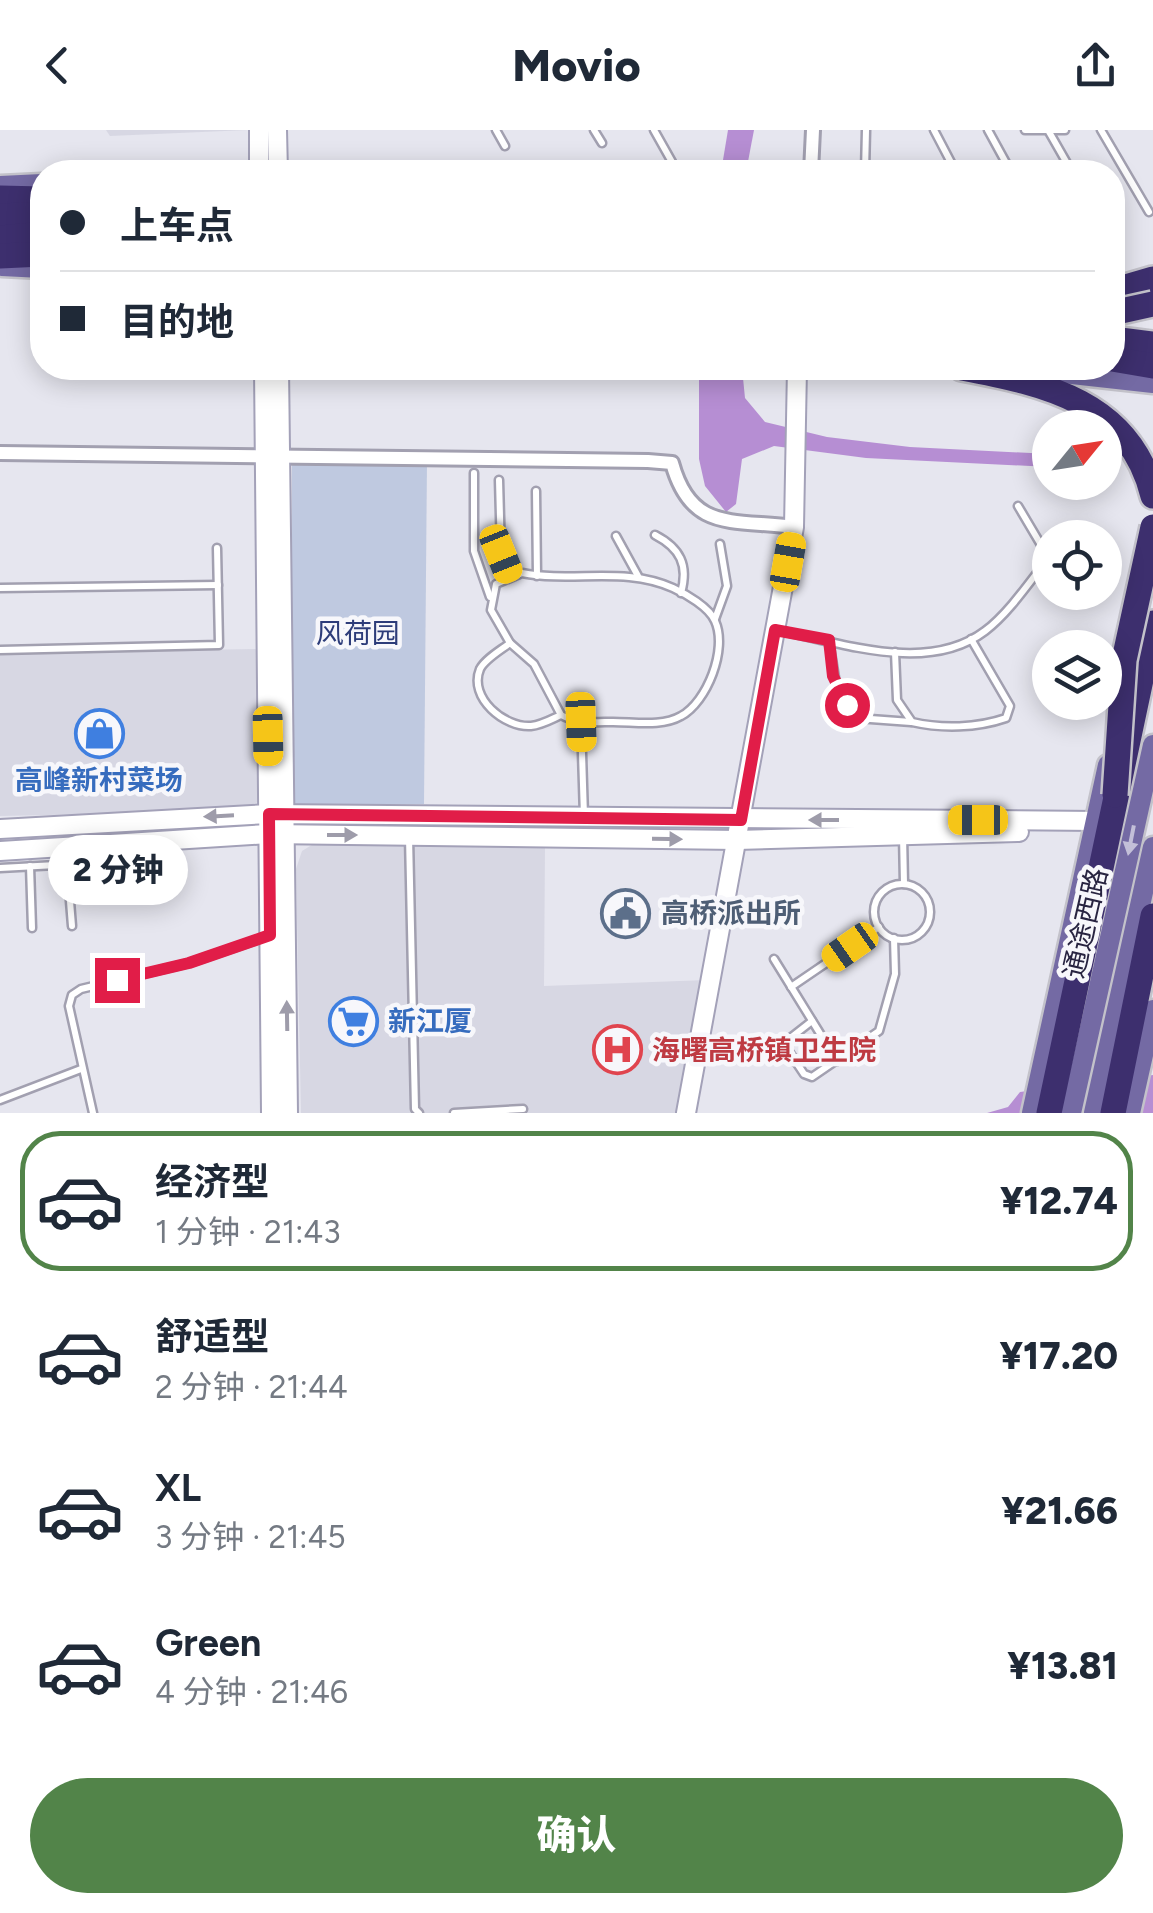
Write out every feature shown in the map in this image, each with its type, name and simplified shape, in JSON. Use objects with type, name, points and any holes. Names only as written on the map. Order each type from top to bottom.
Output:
[{"type":"highway","points":[[0,198],[30,198]]},
{"type":"highway","points":[[0,216],[30,215]]},
{"type":"highway","points":[[0,238],[30,235]]},
{"type":"highway","points":[[0,256],[30,255]]},
{"type":"highway","points":[[1125,288],[1153,280]]},
{"type":"highway","points":[[1125,311],[1153,306]]},
{"type":"highway","points":[[1125,341],[1153,344]]},
{"type":"highway","points":[[1125,362],[1153,366]]},
{"type":"highway","points":[[1010,380],[1065,394],[1102,415],[1145,462],[1153,496]]},
{"type":"highway","points":[[1115,794],[1124,660],[1153,527]]},
{"type":"highway","points":[[1050,1113],[1153,623]]},
{"type":"highway","points":[[1113,1113],[1153,916]]},
{"type":"main road","points":[[0,186],[30,185]]},
{"type":"main road","points":[[0,266],[30,267]]},
{"type":"main road","points":[[1125,303],[1153,306]]},
{"type":"main road","points":[[1125,380],[1153,383]]},
{"type":"main road","points":[[1032,1113],[1153,553]]},
{"type":"main road","name":"通途西路","points":[[1071,1113],[1153,745]]},
{"type":"main road","name":"通途西路","points":[[1094,1113],[1153,847]]},
{"type":"main road","points":[[1130,1113],[1153,1010]]},
{"type":"street","points":[[259,130],[260,160]]},
{"type":"street","points":[[278,130],[278,160]]},
{"type":"street","points":[[811,160],[814,130]]},
{"type":"street","points":[[265,380],[271,455],[276,814],[288,1113]]},
{"type":"street","points":[[271,455],[278,380]]},
{"type":"street","points":[[686,1113],[794,528],[797,380]]},
{"type":"street","points":[[0,453],[672,463],[680,490],[702,514],[794,528]]},
{"type":"street","points":[[0,829],[276,814],[1095,826]]},
{"type":"street","points":[[0,851],[277,834],[737,840],[1095,826]]},
{"type":"street","points":[[271,1113],[270,935],[277,834]]},
{"type":"lane","points":[[496,130],[505,146]]},
{"type":"lane","points":[[594,130],[602,144]]},
{"type":"lane","points":[[654,130],[671,160]]},
{"type":"lane","points":[[865,160],[866,130]]},
{"type":"lane","points":[[934,130],[950,160]]},
{"type":"lane","points":[[988,130],[1005,160]]},
{"type":"lane","points":[[1025,130],[1066,130]]},
{"type":"lane","points":[[1100,130],[1118,160]]},
{"type":"lane","points":[[1049,132],[1065,160]]},
{"type":"lane","points":[[1125,172],[1149,212]]},
{"type":"lane","points":[[474,473],[474,552],[491,610],[510,643],[534,664],[561,714],[581,722],[666,723],[696,706],[713,667],[718,634],[715,619],[727,586],[720,544]]},
{"type":"lane","points":[[499,480],[501,554],[510,576]]},
{"type":"lane","points":[[536,491],[536,576]]},
{"type":"lane","points":[[1018,506],[1032,529]]},
{"type":"lane","points":[[655,535],[671,543],[684,563],[681,593]]},
{"type":"lane","points":[[616,536],[639,577]]},
{"type":"lane","points":[[0,650],[219,645],[217,548]]},
{"type":"lane","points":[[490,598],[496,584],[510,576],[639,577],[681,593],[715,619]]},
{"type":"lane","points":[[775,630],[895,652],[933,652],[987,630],[1032,579]]},
{"type":"lane","points":[[0,588],[218,584]]},
{"type":"lane","points":[[829,640],[837,690],[857,718],[932,727],[989,724],[1006,718],[1010,706],[971,639]]},
{"type":"lane","points":[[510,643],[483,664],[478,673],[481,696],[498,717],[516,725],[532,726],[561,714]]},
{"type":"lane","points":[[895,652],[897,700],[912,722]]},
{"type":"lane","points":[[581,722],[584,818]]},
{"type":"lane","points":[[903,835],[904,884]]},
{"type":"lane","points":[[409,836],[415,1109],[419,1113]]},
{"type":"lane","points":[[0,868],[94,863]]},
{"type":"lane","points":[[67,864],[72,926]]},
{"type":"lane","points":[[30,866],[32,928]]},
{"type":"lane","points":[[904,884],[922,892],[930,917],[914,937],[894,938],[879,927],[874,914],[880,895],[904,884]]},
{"type":"lane","points":[[791,987],[879,927]]},
{"type":"lane","points":[[94,1113],[69,1006],[72,995],[81,988],[189,963],[270,935]]},
{"type":"lane","points":[[812,1021],[789,1039],[786,1048],[804,1074],[812,1077],[879,1031],[895,974],[894,938]]},
{"type":"lane","points":[[774,959],[837,1061]]},
{"type":"lane","points":[[0,1100],[81,1069]]},
{"type":"lane","points":[[454,1113],[523,1109]]},
{"type":"shaded area","points":[[106,130],[248,130],[110,136]]},
{"type":"shaded area","points":[[728,130],[754,130],[748,160],[723,160]]},
{"type":"shaded area","points":[[699,380],[743,380],[745,398],[765,422],[827,437],[910,447],[1032,453],[1032,466],[866,458],[774,446],[742,459],[736,504],[726,512],[705,486],[699,459]]},
{"type":"shaded area","points":[[264,649],[266,791],[258,802],[237,811],[0,816],[0,653]]},
{"type":"shaded area","points":[[315,843],[545,846],[544,986],[707,980],[680,1113],[301,1113],[296,869],[302,851]]},
{"type":"shaded area","points":[[1153,1075],[1153,1113],[987,1113],[1008,1107],[1020,1092]]},
{"type":"green space","name":"风荷园","points":[[427,460],[424,804],[291,804],[292,461]]},
{"type":"place","name":"高峰新村菜场","points":[[99,733]]},
{"type":"place","name":"高桥派出所","points":[[626,913]]},
{"type":"place","name":"新江厦","points":[[353,1021]]},
{"type":"place","name":"海曙高桥镇卫生院","points":[[617,1050]]},
{"type":"route","points":[[117,980],[189,963],[270,935],[269,814],[741,820],[775,630],[829,640],[833,676],[847,705]]}]
